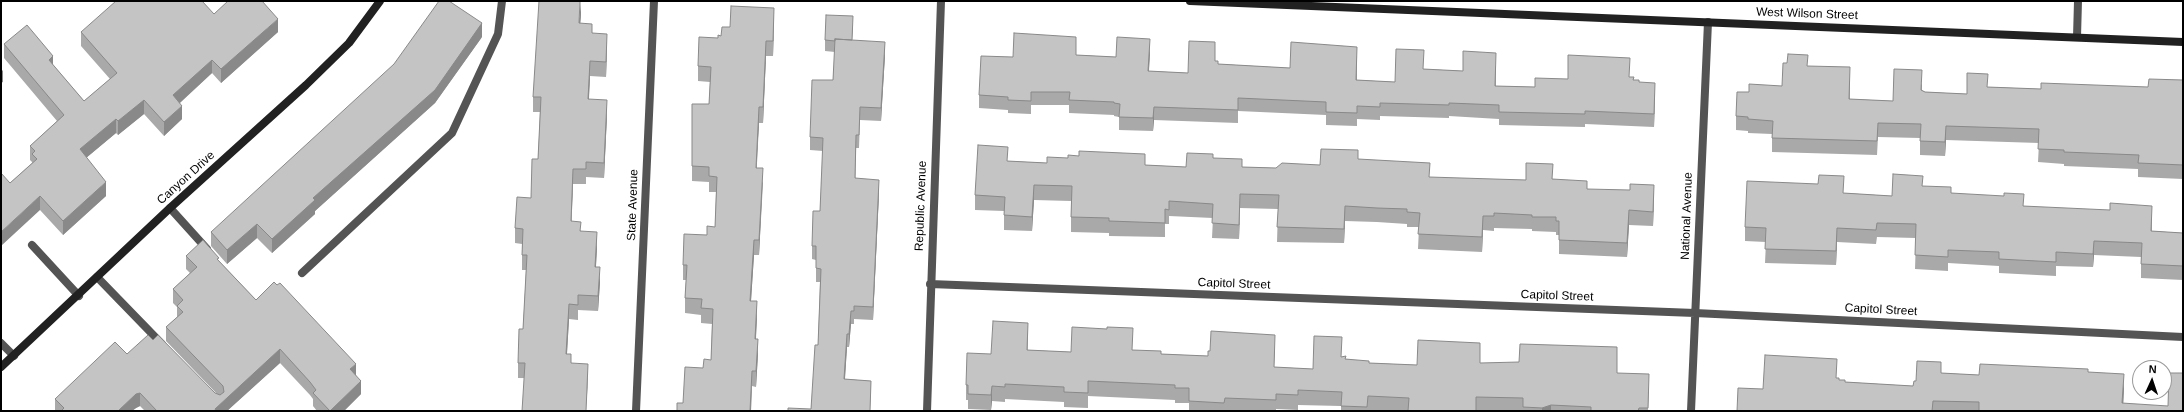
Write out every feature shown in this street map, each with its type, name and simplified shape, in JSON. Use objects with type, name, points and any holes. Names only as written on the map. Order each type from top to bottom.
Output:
[{"type":"street","name":"Canyon Drive","points":[[1,367],[79,296],[170,208],[317,74],[349,43],[380,1]]},
{"type":"street","points":[[302,273],[452,133],[498,34],[502,1]]},
{"type":"street","name":"State Avenue","points":[[636,411],[654,1]]},
{"type":"street","name":"Republic Avenue","points":[[927,411],[930,284],[941,1]]},
{"type":"street","name":"West Wilson Street","points":[[1190,1],[2183,42]]},
{"type":"street","points":[[2077,37],[2078,1]]},
{"type":"street","name":"National Avenue","points":[[1691,411],[1708,22]]},
{"type":"street","points":[[170,208],[213,255]]},
{"type":"street","points":[[32,245],[79,296]]},
{"type":"street","points":[[97,277],[170,352]]},
{"type":"street","name":"Capitol Street","points":[[930,284],[1695,313],[2183,337]]},
{"type":"street","points":[[1,343],[14,356]]},
{"type":"building","points":[[116,1],[202,1],[214,14],[228,1],[262,1],[278,19],[221,69],[212,60],[173,95],[182,106],[164,122],[144,100],[118,121],[116,119],[80,149],[106,182],[63,221],[40,196],[1,232],[1,173],[10,183],[37,159],[32,154],[35,151],[30,146],[64,115],[4,44],[27,25],[53,56],[49,60],[84,101],[117,73],[81,32]]},
{"type":"building","points":[[439,1],[449,1],[482,23],[435,90],[313,198],[315,200],[272,239],[257,224],[227,250],[211,232],[394,64]]},
{"type":"building","points":[[539,1],[580,1],[579,23],[592,24],[592,33],[607,34],[606,62],[590,61],[588,99],[607,100],[604,163],[586,162],[586,169],[573,169],[571,221],[581,222],[580,231],[597,232],[595,267],[600,267],[598,296],[578,295],[578,305],[569,304],[566,354],[571,354],[571,363],[588,364],[586,411],[522,411],[525,363],[518,363],[519,329],[523,329],[527,255],[522,255],[523,229],[515,228],[517,197],[531,198],[532,159],[538,159],[541,97],[533,97]]},
{"type":"building","points":[[731,6],[774,8],[773,41],[766,41],[763,107],[759,107],[756,168],[763,168],[759,240],[754,240],[750,301],[757,301],[755,339],[758,339],[756,371],[752,371],[750,411],[677,411],[677,403],[683,403],[685,367],[703,368],[704,359],[711,360],[713,309],[701,308],[702,299],[685,298],[687,265],[683,265],[684,234],[707,235],[707,226],[715,227],[717,177],[709,176],[709,167],[692,166],[692,104],[709,104],[711,67],[698,66],[699,37],[718,38],[718,35],[721,36],[722,27],[730,27]]},
{"type":"building","points":[[826,15],[853,16],[852,40],[825,40]]},
{"type":"building","points":[[1014,33],[1076,37],[1076,55],[1116,57],[1117,37],[1150,39],[1148,71],[1188,73],[1189,41],[1215,42],[1215,61],[1218,61],[1218,64],[1290,68],[1291,42],[1357,47],[1356,80],[1395,82],[1396,49],[1424,50],[1423,69],[1463,71],[1463,51],[1496,53],[1495,86],[1535,87],[1535,78],[1568,79],[1568,55],[1630,58],[1629,77],[1634,77],[1633,80],[1639,80],[1639,82],[1655,83],[1654,114],[1585,111],[1585,114],[1499,112],[1499,105],[1449,103],[1449,105],[1380,103],[1380,107],[1357,106],[1357,113],[1326,112],[1326,102],[1238,98],[1238,110],[1154,107],[1153,118],[1119,117],[1120,104],[1114,102],[1069,100],[1070,92],[1031,92],[1031,101],[1008,100],[1008,97],[979,95],[981,56],[1013,57]]},
{"type":"building","points":[[835,39],[885,42],[881,108],[860,107],[859,135],[856,135],[855,178],[879,180],[873,307],[854,306],[854,311],[851,311],[849,334],[847,334],[844,379],[871,381],[870,411],[788,411],[788,408],[811,409],[815,345],[818,345],[821,269],[816,268],[816,246],[812,246],[813,211],[820,211],[823,138],[810,137],[812,80],[833,80]]},
{"type":"building","points":[[1788,54],[1808,55],[1807,66],[1850,67],[1849,99],[1893,101],[1894,69],[1922,70],[1921,90],[1925,92],[1967,94],[1967,73],[1988,74],[1987,87],[2041,89],[2041,83],[2148,87],[2149,79],[2183,80],[2183,165],[2138,163],[2139,155],[2064,152],[2064,150],[2038,149],[2039,129],[1946,126],[1945,142],[1920,141],[1921,124],[1878,123],[1877,141],[1772,138],[1773,121],[1748,119],[1748,117],[1736,116],[1737,92],[1749,92],[1749,84],[1782,86],[1783,63],[1787,63]]},
{"type":"building","points":[[978,145],[1008,147],[1007,161],[1047,163],[1047,157],[1068,158],[1068,155],[1079,156],[1079,151],[1145,154],[1145,165],[1186,167],[1187,153],[1213,154],[1213,158],[1242,159],[1242,167],[1276,168],[1282,163],[1320,165],[1321,149],[1358,150],[1358,159],[1430,163],[1429,177],[1526,180],[1526,163],[1553,164],[1552,179],[1587,181],[1587,189],[1630,190],[1630,184],[1654,185],[1653,212],[1629,210],[1627,243],[1559,240],[1559,221],[1556,221],[1556,217],[1532,217],[1532,215],[1494,213],[1494,216],[1483,216],[1482,237],[1418,234],[1420,213],[1407,212],[1407,209],[1345,206],[1344,229],[1277,227],[1279,195],[1240,194],[1239,225],[1212,223],[1213,204],[1169,201],[1169,210],[1165,209],[1165,223],[1109,221],[1109,218],[1071,217],[1072,186],[1034,185],[1032,217],[1004,215],[1005,197],[975,195]]},
{"type":"building","points":[[1893,174],[1923,176],[1922,186],[1951,187],[1951,193],[2004,196],[2004,193],[2024,194],[2023,206],[2110,210],[2110,203],[2152,206],[2151,231],[2183,233],[2183,266],[2141,264],[2142,243],[2094,241],[2093,254],[2056,252],[2056,262],[1999,259],[1999,252],[1948,250],[1948,257],[1915,255],[1916,224],[1877,223],[1876,230],[1837,228],[1836,251],[1765,249],[1766,228],[1745,227],[1747,181],[1818,184],[1819,175],[1844,176],[1843,193],[1892,196]]},
{"type":"building","points":[[203,240],[219,258],[217,259],[256,300],[274,282],[277,285],[280,283],[356,364],[350,369],[361,381],[330,411],[313,393],[316,390],[310,382],[280,349],[215,409],[216,411],[157,411],[140,393],[136,394],[118,411],[61,411],[64,408],[55,399],[115,342],[127,354],[148,335],[153,340],[158,335],[215,393],[220,395],[224,392],[223,386],[166,327],[183,312],[177,306],[183,300],[173,289],[197,267],[186,256]]},
{"type":"building","points":[[993,321],[1028,323],[1027,350],[1071,352],[1072,327],[1107,329],[1107,327],[1133,328],[1132,350],[1161,351],[1161,354],[1208,356],[1208,351],[1210,351],[1211,331],[1275,335],[1274,367],[1313,369],[1314,336],[1342,337],[1341,357],[1346,356],[1345,359],[1369,361],[1369,363],[1417,365],[1418,340],[1480,343],[1480,363],[1519,362],[1520,344],[1617,347],[1617,373],[1649,374],[1648,408],[1639,408],[1638,411],[1591,411],[1591,407],[1551,405],[1542,408],[1523,407],[1523,398],[1476,397],[1476,411],[1408,411],[1409,398],[1368,396],[1367,407],[1341,406],[1342,392],[1298,390],[1298,395],[1276,394],[1276,400],[1225,398],[1224,403],[1189,401],[1189,388],[1175,388],[1175,385],[1088,381],[1088,393],[1064,392],[1064,387],[1005,384],[1005,387],[992,386],[991,395],[968,394],[968,385],[966,385],[967,353],[991,354]]},
{"type":"building","points":[[1765,355],[1837,359],[1836,378],[1839,378],[1839,380],[1845,380],[1845,382],[1913,386],[1914,381],[1916,381],[1917,361],[1941,362],[1941,373],[1979,375],[1980,364],[2088,369],[2088,372],[2124,374],[2122,403],[2168,406],[2168,400],[2172,400],[2172,373],[2183,373],[2183,411],[1979,411],[1979,402],[1933,401],[1932,411],[1737,411],[1738,388],[1763,389]]}]
